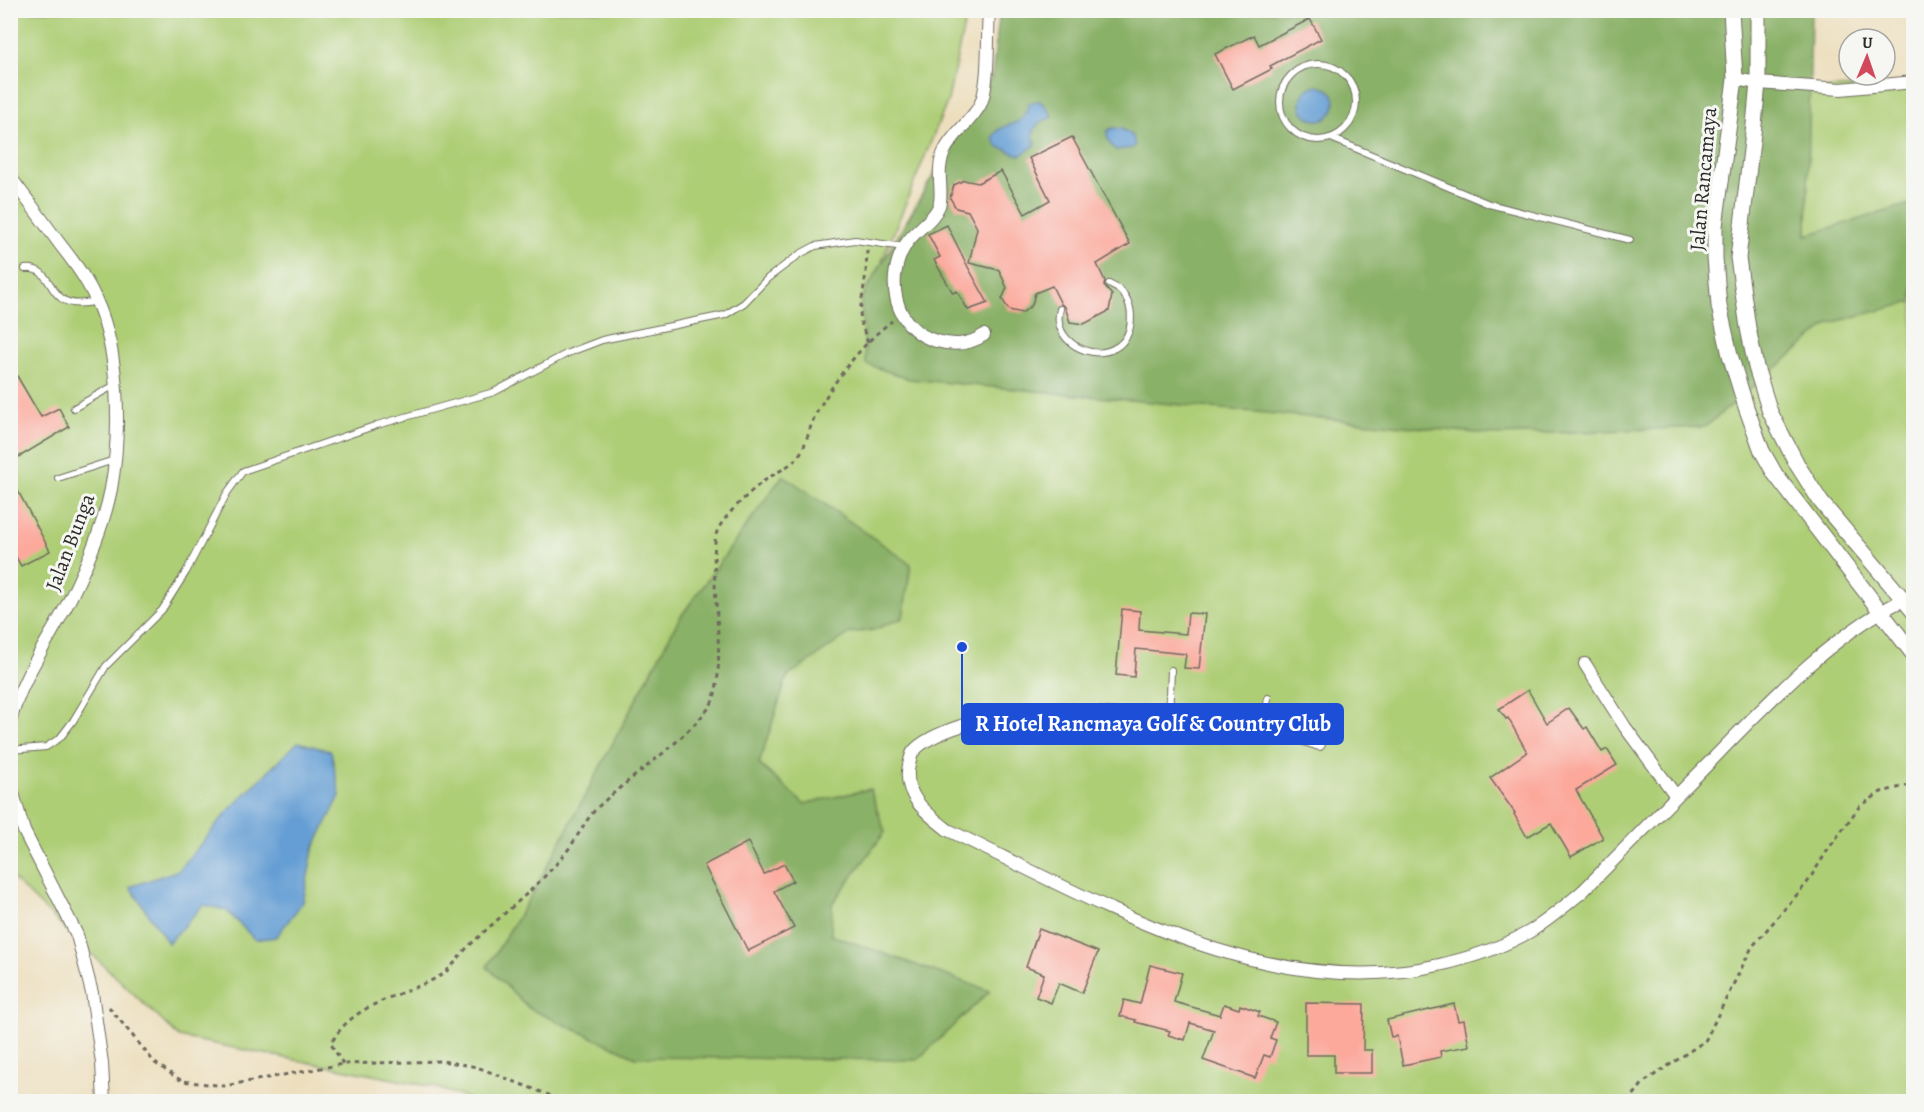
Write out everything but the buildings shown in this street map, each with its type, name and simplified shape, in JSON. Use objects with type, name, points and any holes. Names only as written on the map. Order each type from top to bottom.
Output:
[{"type":"street","points":[[984,335],[975,341],[951,345],[931,339],[915,329],[901,314],[894,292],[895,276],[904,247],[939,206],[940,165],[944,152],[952,138],[980,105],[986,75],[989,10]]},
{"type":"street","name":"Jalan Rancamaya","points":[[1731,10],[1735,79],[1715,226],[1719,306],[1730,355],[1762,451],[1775,474],[1914,655]]},
{"type":"street","name":"Jalan Rancamaya","points":[[1758,10],[1758,83],[1738,258],[1756,367],[1770,412],[1798,466],[1821,502],[1910,602]]},
{"type":"street","points":[[1735,79],[1758,83],[1841,89],[1914,82]]},
{"type":"street","name":"Jalan Bunga","points":[[10,177],[81,272],[97,301],[109,344],[116,384],[117,419],[111,489],[95,542],[72,595],[29,671],[16,699],[10,722]]},
{"type":"street","points":[[1319,744],[1292,734],[1263,729],[1168,719],[1041,711],[1022,712],[982,719],[922,744],[913,753],[908,774],[911,794],[920,806],[948,830],[1153,927],[1240,956],[1282,966],[1338,974],[1424,968],[1474,956],[1529,932],[1583,891],[1739,732],[1803,671],[1879,611],[1910,602]]},
{"type":"street","points":[[1585,664],[1625,727],[1676,796]]},
{"type":"street","points":[[10,783],[24,831],[77,935],[92,993],[102,1063],[104,1101]]},
{"type":"lane","points":[[1331,138],[1342,132],[1350,122],[1355,110],[1354,90],[1344,74],[1332,67],[1320,64],[1307,66],[1286,80],[1279,103],[1281,115],[1292,129],[1307,139],[1331,138],[1489,204],[1630,240]]},
{"type":"lane","points":[[10,750],[45,747],[60,738],[73,721],[106,666],[162,610],[186,572],[227,493],[243,471],[377,425],[494,392],[568,353],[602,340],[725,315],[744,303],[768,278],[815,246],[855,240],[904,247]]},
{"type":"lane","points":[[25,268],[40,272],[54,291],[67,303],[81,305],[97,301]]},
{"type":"lane","points":[[1060,309],[1059,324],[1071,344],[1089,352],[1102,352],[1115,348],[1130,329],[1131,311],[1121,291],[1109,285]]},
{"type":"lane","points":[[74,408],[116,384]]},
{"type":"lane","points":[[58,478],[114,460]]},
{"type":"lane","points":[[1168,719],[1171,670]]},
{"type":"lane","points":[[1263,729],[1268,698]]},
{"type":"path","points":[[867,242],[866,273],[860,312],[868,343]]},
{"type":"path","points":[[343,1064],[331,1044],[339,1029],[358,1012],[442,975],[468,947],[562,858],[597,807],[670,749],[711,706],[719,674],[714,599],[716,532],[726,517],[760,484],[800,454],[814,417],[827,395],[868,343],[880,330],[901,314]]},
{"type":"path","points":[[1628,1101],[1644,1082],[1705,1041],[1752,947],[1807,883],[1829,848],[1860,807],[1881,792],[1914,784]]},
{"type":"path","points":[[92,993],[116,1014],[155,1063],[182,1081],[224,1086],[343,1064],[442,1061],[477,1067],[567,1101]]},
{"type":"green space","points":[[10,11],[967,11],[948,100],[882,261],[878,300],[1745,93],[1897,87],[1897,85],[1913,84],[1913,1101],[479,1102],[434,1087],[179,1037],[11,877]]},
{"type":"green space","points":[[1000,11],[1811,11],[1807,235],[1913,203],[1913,302],[1830,323],[1705,427],[1498,435],[909,379],[866,364],[861,299],[992,75]]},
{"type":"green space","points":[[783,475],[911,564],[903,618],[873,630],[850,633],[787,677],[759,764],[804,804],[870,789],[885,832],[832,904],[831,935],[990,991],[917,1060],[636,1057],[530,1009],[487,967],[534,891],[679,619]]},
{"type":"water","points":[[1318,86],[1330,91],[1335,103],[1330,115],[1318,120],[1306,115],[1301,103],[1306,91]]},
{"type":"water","points":[[1039,101],[1053,117],[1044,120],[1035,128],[1034,146],[1021,155],[998,147],[993,138],[998,131],[1019,121],[1030,103]]},
{"type":"water","points":[[1112,128],[1122,129],[1132,135],[1135,144],[1133,148],[1116,150],[1109,142],[1107,134],[1107,131]]},
{"type":"water","points":[[298,742],[331,751],[340,796],[313,850],[303,902],[276,937],[255,940],[226,910],[203,905],[168,943],[130,887],[179,870],[230,809]]},
{"type":"place","name":"R Hotel Rancmaya Golf & Country Club","points":[[962,647]]}]
